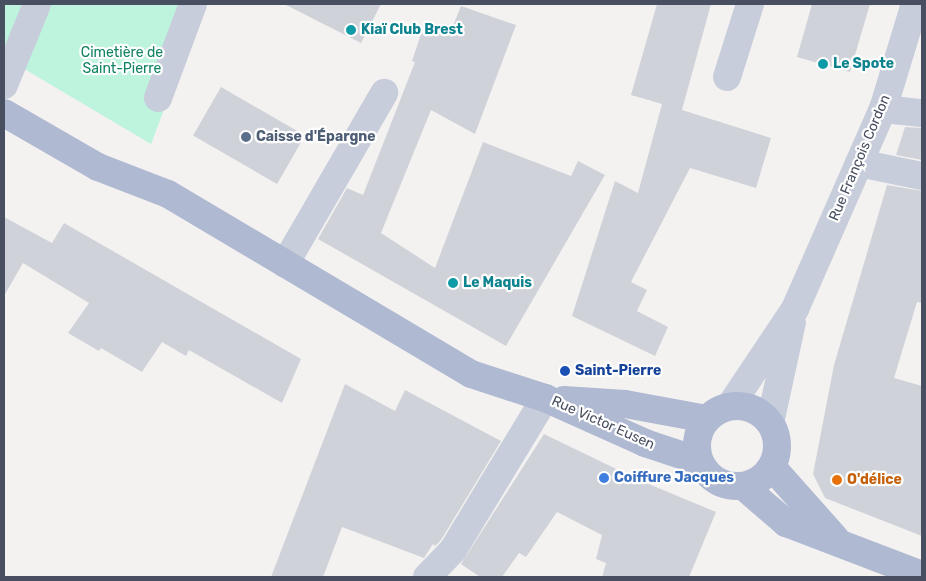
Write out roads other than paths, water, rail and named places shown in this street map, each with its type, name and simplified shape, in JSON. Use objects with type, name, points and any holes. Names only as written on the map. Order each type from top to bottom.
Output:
[{"type":"main road","points":[[4,113],[98,167],[168,194],[472,374],[545,398]]},
{"type":"main road","name":"Rue Victor Eusen","points":[[545,398],[719,413]]},
{"type":"main road","name":"Rue Victor Eusen","points":[[545,398],[645,443],[699,461]]},
{"type":"main road","points":[[753,409],[770,423],[777,445],[772,467],[760,480],[743,486],[717,482],[699,461],[697,439],[719,413],[753,409]]},
{"type":"main road","points":[[772,467],[836,539]]},
{"type":"main road","points":[[743,486],[786,523],[836,539],[922,575]]},
{"type":"street","points":[[4,85],[37,4]]},
{"type":"street","points":[[158,98],[193,4]]},
{"type":"street","points":[[727,77],[750,4]]},
{"type":"street","name":"Rue François Cordon","points":[[770,423],[795,308],[883,109],[915,4]]},
{"type":"street","points":[[285,264],[384,93]]},
{"type":"street","points":[[883,109],[922,113]]},
{"type":"street","points":[[859,163],[922,176]]},
{"type":"street","name":"Rue François Cordon","points":[[719,413],[795,308]]},
{"type":"street","points":[[428,577],[453,550],[545,398]]},
{"type":"place","name":"Kiaï Club Brest","points":[[351,30]]},
{"type":"place","name":"Le Spote","points":[[823,64]]},
{"type":"place","name":"Caisse d'Épargne","points":[[246,137]]},
{"type":"place","name":"Le Maquis","points":[[453,283]]},
{"type":"place","name":"Saint-Pierre","points":[[565,371]]},
{"type":"place","name":"Coiffure Jacques","points":[[604,478]]},
{"type":"place","name":"O'délice","points":[[837,480]]},
{"type":"park label","name":"Cimetière de Saint-Pierre","points":[[122,62]]}]
